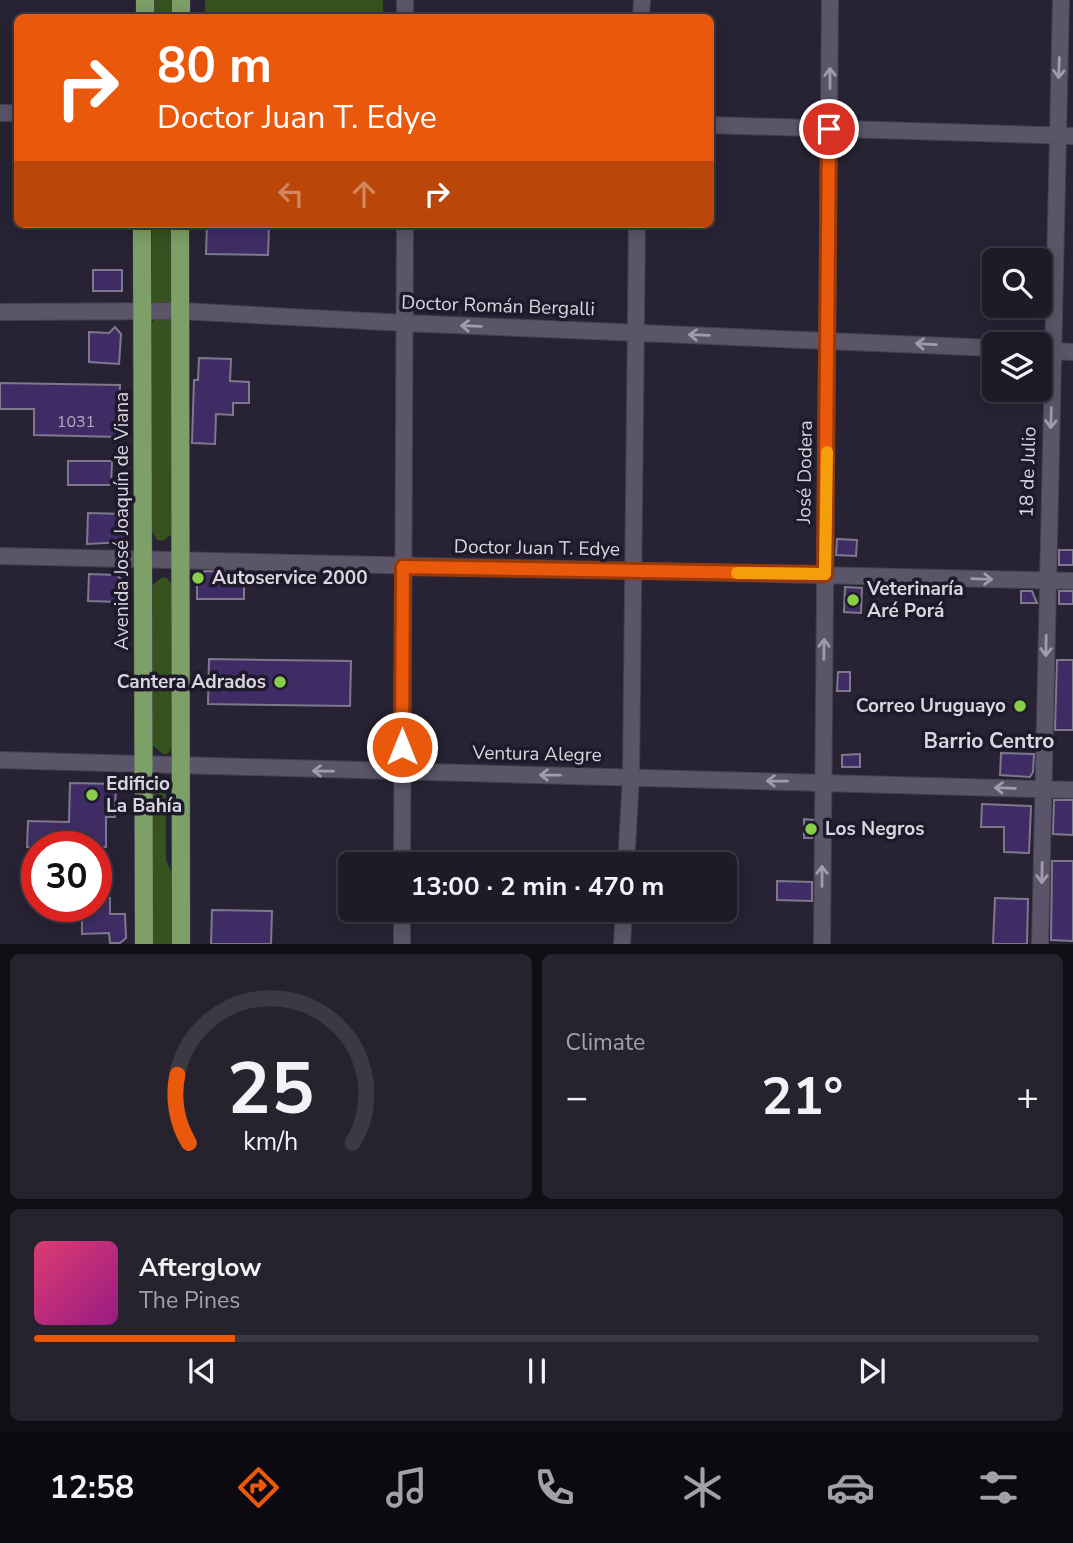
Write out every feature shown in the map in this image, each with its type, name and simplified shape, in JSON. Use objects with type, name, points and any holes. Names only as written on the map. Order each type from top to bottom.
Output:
[{"type":"main road","name":"Avenida José Joaquín de Viana","points":[[142,228],[144,944]]},
{"type":"main road","points":[[180,228],[178,766],[181,944]]},
{"type":"street","name":"José Dodera","points":[[822,944],[830,0]]},
{"type":"street","name":"18 de Julio","points":[[1048,332],[1065,135],[1061,0]]},
{"type":"street","points":[[714,125],[1065,135]]},
{"type":"street","points":[[402,852],[405,228]]},
{"type":"street","points":[[627,852],[631,777],[637,228]]},
{"type":"street","name":"Doctor Román Bergalli","points":[[0,312],[181,310],[405,323],[982,347]]},
{"type":"street","points":[[1052,351],[1073,352]]},
{"type":"street","name":"18 de Julio","points":[[1040,944],[1044,789],[1046,402]]},
{"type":"street","name":"Doctor Juan T. Edye","points":[[0,556],[1073,581]]},
{"type":"street","name":"Ventura Alegre","points":[[0,760],[1073,790]]},
{"type":"street","points":[[402,922],[402,944]]},
{"type":"street","points":[[622,944],[623,922]]},
{"type":"green space","points":[[152,0],[173,0],[173,14],[152,14]]},
{"type":"green space","points":[[205,0],[383,0],[383,14],[205,14]]},
{"type":"green space","points":[[152,228],[174,228],[174,304],[152,306]]},
{"type":"green space","points":[[173,318],[173,533],[163,541],[157,540],[152,531],[152,322],[155,319]]},
{"type":"green space","points":[[163,577],[173,586],[173,746],[168,754],[163,754],[152,745],[152,585]]},
{"type":"green space","points":[[156,784],[166,788],[166,860],[173,876],[173,944],[152,944],[152,791]]},
{"type":"building","points":[[207,228],[269,228],[268,255],[206,254]]},
{"type":"building","points":[[93,270],[122,270],[122,291],[93,291]]},
{"type":"building","points":[[115,327],[121,334],[119,364],[89,362],[89,332],[109,333]]},
{"type":"building","points":[[199,358],[231,359],[230,381],[249,382],[249,403],[233,403],[233,415],[216,414],[215,444],[192,443],[194,380],[198,380]]},
{"type":"building","points":[[0,383],[120,385],[119,437],[34,435],[34,409],[0,409]]},
{"type":"building","points":[[68,461],[112,461],[111,485],[68,485]]},
{"type":"building","points":[[88,513],[125,514],[124,542],[87,544]]},
{"type":"building","points":[[837,539],[857,540],[856,556],[836,555]]},
{"type":"building","points":[[1059,550],[1073,550],[1073,565],[1059,565]]},
{"type":"building","points":[[205,571],[244,572],[244,599],[197,599],[197,576]]},
{"type":"building","points":[[89,574],[117,575],[122,580],[121,602],[88,601]]},
{"type":"building","name":"Veterinaría Aré Porá","points":[[845,587],[862,588],[861,613],[844,612]]},
{"type":"building","points":[[1021,591],[1032,591],[1037,603],[1021,603]]},
{"type":"building","points":[[1059,591],[1073,591],[1073,604],[1059,604]]},
{"type":"building","name":"Cantera Adrados","points":[[209,659],[351,661],[350,706],[208,704]]},
{"type":"building","points":[[1057,660],[1073,660],[1073,730],[1055,730]]},
{"type":"building","points":[[838,672],[850,672],[850,691],[837,691]]},
{"type":"building","points":[[1001,753],[1034,754],[1030,777],[1000,775]]},
{"type":"building","points":[[860,754],[860,767],[842,767],[842,755]]},
{"type":"building","points":[[70,783],[116,784],[115,817],[106,817],[106,831],[28,831],[28,821],[69,822]]},
{"type":"building","points":[[1054,800],[1073,800],[1073,835],[1053,834]]},
{"type":"building","points":[[982,804],[1031,806],[1029,853],[1004,852],[1004,827],[981,827]]},
{"type":"building","name":"Los Negros","points":[[804,819],[813,820],[812,838],[804,838]]},
{"type":"building","points":[[1052,861],[1073,861],[1073,941],[1051,940]]},
{"type":"building","points":[[777,881],[812,882],[812,901],[777,900]]},
{"type":"building","points":[[995,898],[1028,899],[1027,944],[993,944]]},
{"type":"building","points":[[212,910],[272,911],[271,944],[211,944]]},
{"type":"building","points":[[112,914],[125,914],[126,938],[120,943],[110,943],[109,933],[82,934],[82,922],[112,922]]},
{"type":"slow traffic","points":[[737,573],[825,574],[827,452]]},
{"type":"place","name":"Autoservice 2000","points":[[198,578]]},
{"type":"place","name":"Veterinaría Aré Porá","points":[[853,600]]},
{"type":"place","name":"Cantera Adrados","points":[[280,682]]},
{"type":"place","name":"Correo Uruguayo","points":[[1020,706]]},
{"type":"place","name":"Edificio La Bahía","points":[[92,795]]},
{"type":"place","name":"Los Negros","points":[[811,829]]},
{"type":"district","name":"Barrio Centro","points":[[989,741]]},
{"type":"route","points":[[402,747],[403,567],[825,574],[829,129]]}]
